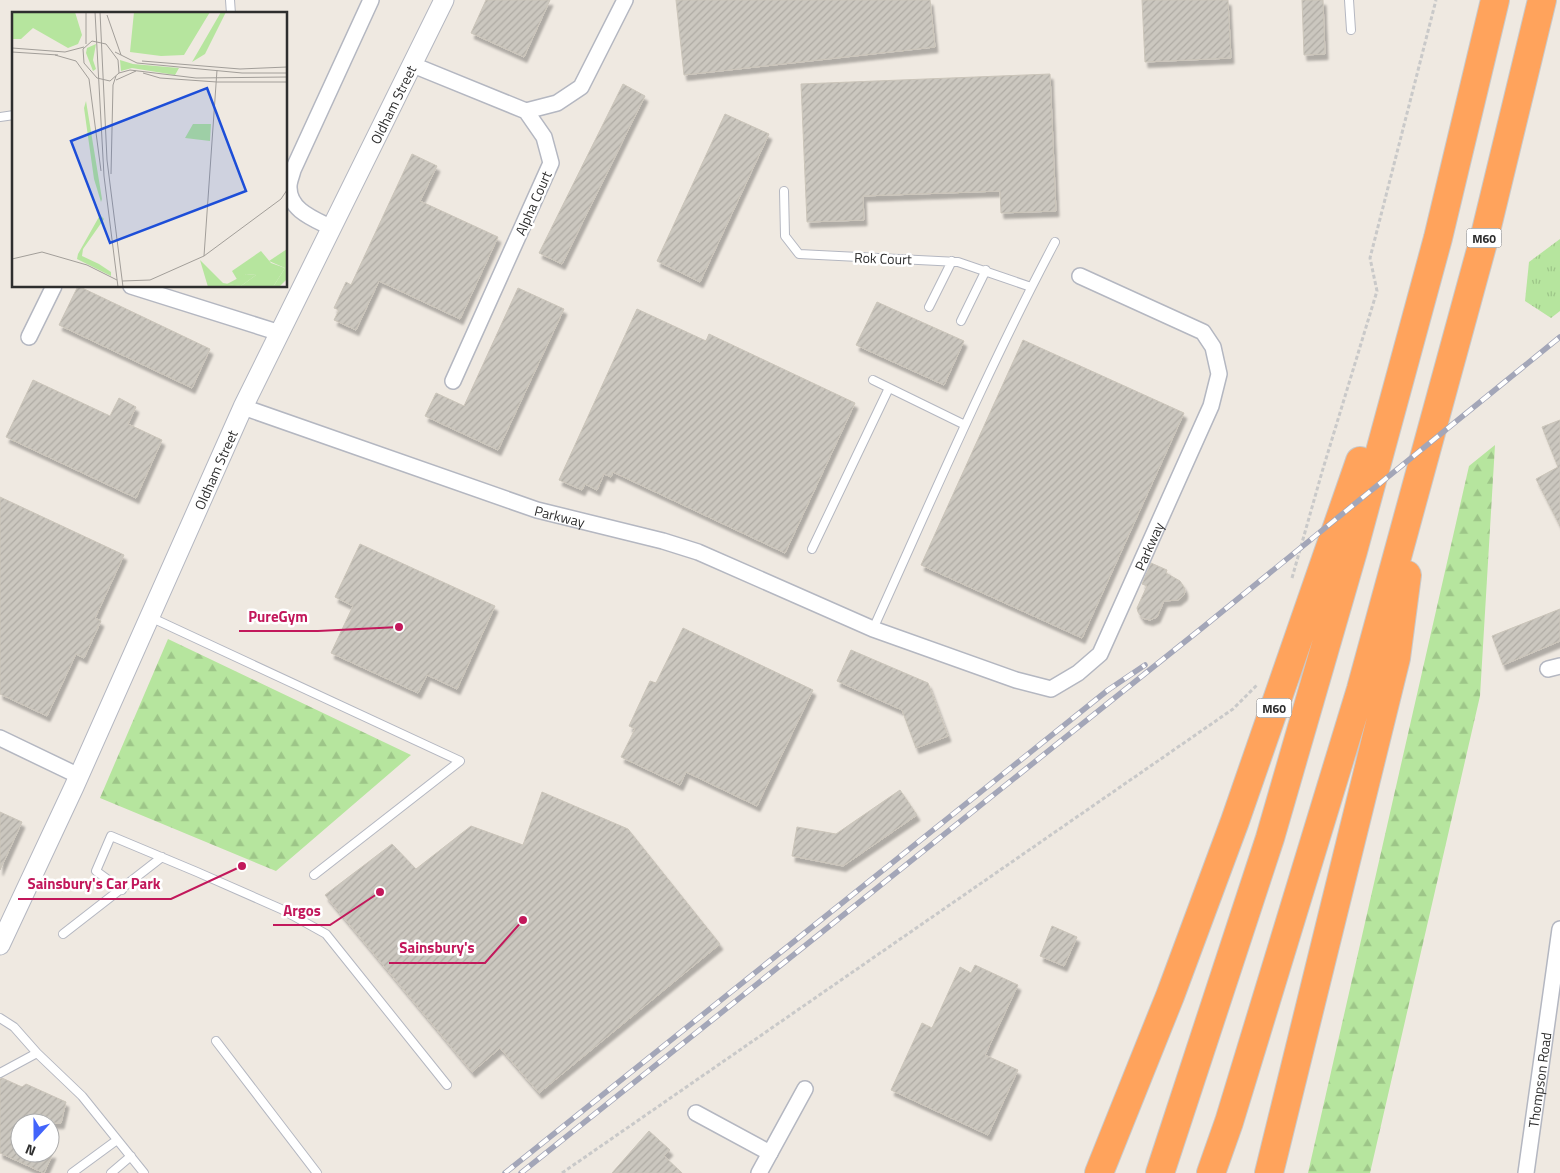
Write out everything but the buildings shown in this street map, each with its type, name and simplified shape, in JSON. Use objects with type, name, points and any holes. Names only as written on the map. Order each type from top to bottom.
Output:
[{"type":"highway","name":"M60","points":[[1160,1173],[1272,829],[1353,550],[1438,238],[1495,0]]},
{"type":"highway","name":"M60","points":[[1211,1173],[1229,1122],[1360,689],[1484,236],[1542,0]]},
{"type":"highway","name":"M60","points":[[1099,1173],[1170,996],[1235,821],[1438,238]]},
{"type":"highway","name":"M60","points":[[1269,1173],[1396,658],[1420,474]]},
{"type":"street","points":[[332,228],[304,214],[293,202],[289,186],[293,170],[371,0]]},
{"type":"street","name":"Oldham Street","points":[[0,945],[79,776],[243,407],[444,0]]},
{"type":"street","points":[[413,66],[526,111],[557,103],[581,87],[624,0]]},
{"type":"street","name":"Alpha Court","points":[[452,381],[552,163],[544,137],[526,111]]},
{"type":"street","name":"Parkway","points":[[243,407],[537,510],[663,541],[698,552],[873,629],[1016,680],[1051,688],[1078,673],[1100,654],[1211,406],[1219,374],[1213,347],[1203,332],[1080,276]]},
{"type":"street","points":[[30,337],[53,288]]},
{"type":"street","points":[[137,288],[280,333]]},
{"type":"street","points":[[0,738],[79,776]]},
{"type":"street","name":"Thompson Road","points":[[1526,1173],[1554,1019],[1560,929]]},
{"type":"street","points":[[759,1173],[805,1089]]},
{"type":"street","points":[[696,1113],[770,1153]]},
{"type":"lane","points":[[1349,0],[1351,30]]},
{"type":"lane","name":"Rok Court","points":[[784,191],[784,236],[799,254],[952,261],[986,270],[1031,287]]},
{"type":"lane","points":[[873,629],[965,425],[1031,287],[1055,242]]},
{"type":"lane","points":[[930,307],[952,261]]},
{"type":"lane","points":[[961,321],[986,270]]},
{"type":"lane","points":[[873,380],[965,425]]},
{"type":"lane","points":[[812,549],[888,388]]},
{"type":"lane","points":[[150,617],[460,762],[314,875]]},
{"type":"lane","points":[[122,890],[96,871],[111,836],[281,909],[326,934],[447,1084]]},
{"type":"lane","points":[[63,934],[162,857]]},
{"type":"lane","points":[[0,1018],[14,1027],[37,1053],[82,1096],[131,1156],[139,1171]]},
{"type":"lane","points":[[216,1041],[317,1173]]},
{"type":"lane","points":[[0,1073],[37,1053]]},
{"type":"lane","points":[[72,1173],[117,1140]]},
{"type":"lane","points":[[111,1173],[131,1156]]},
{"type":"green space","points":[[1560,239],[1560,311],[1551,318],[1525,301],[1529,262]]},
{"type":"green space","points":[[1495,445],[1480,696],[1370,1173],[1308,1173],[1469,466]]},
{"type":"green space","points":[[168,639],[411,755],[276,871],[100,798]]},
{"type":"railway","points":[[521,1173],[1202,628],[1560,337]]},
{"type":"railway","points":[[505,1173],[1108,690],[1145,665]]},
{"type":"place","name":"PureGym","points":[[399,627]]},
{"type":"place","name":"Sainsbury's Car Park","points":[[242,866]]},
{"type":"place","name":"Argos","points":[[380,892]]},
{"type":"place","name":"Sainsbury's","points":[[523,920]]}]
